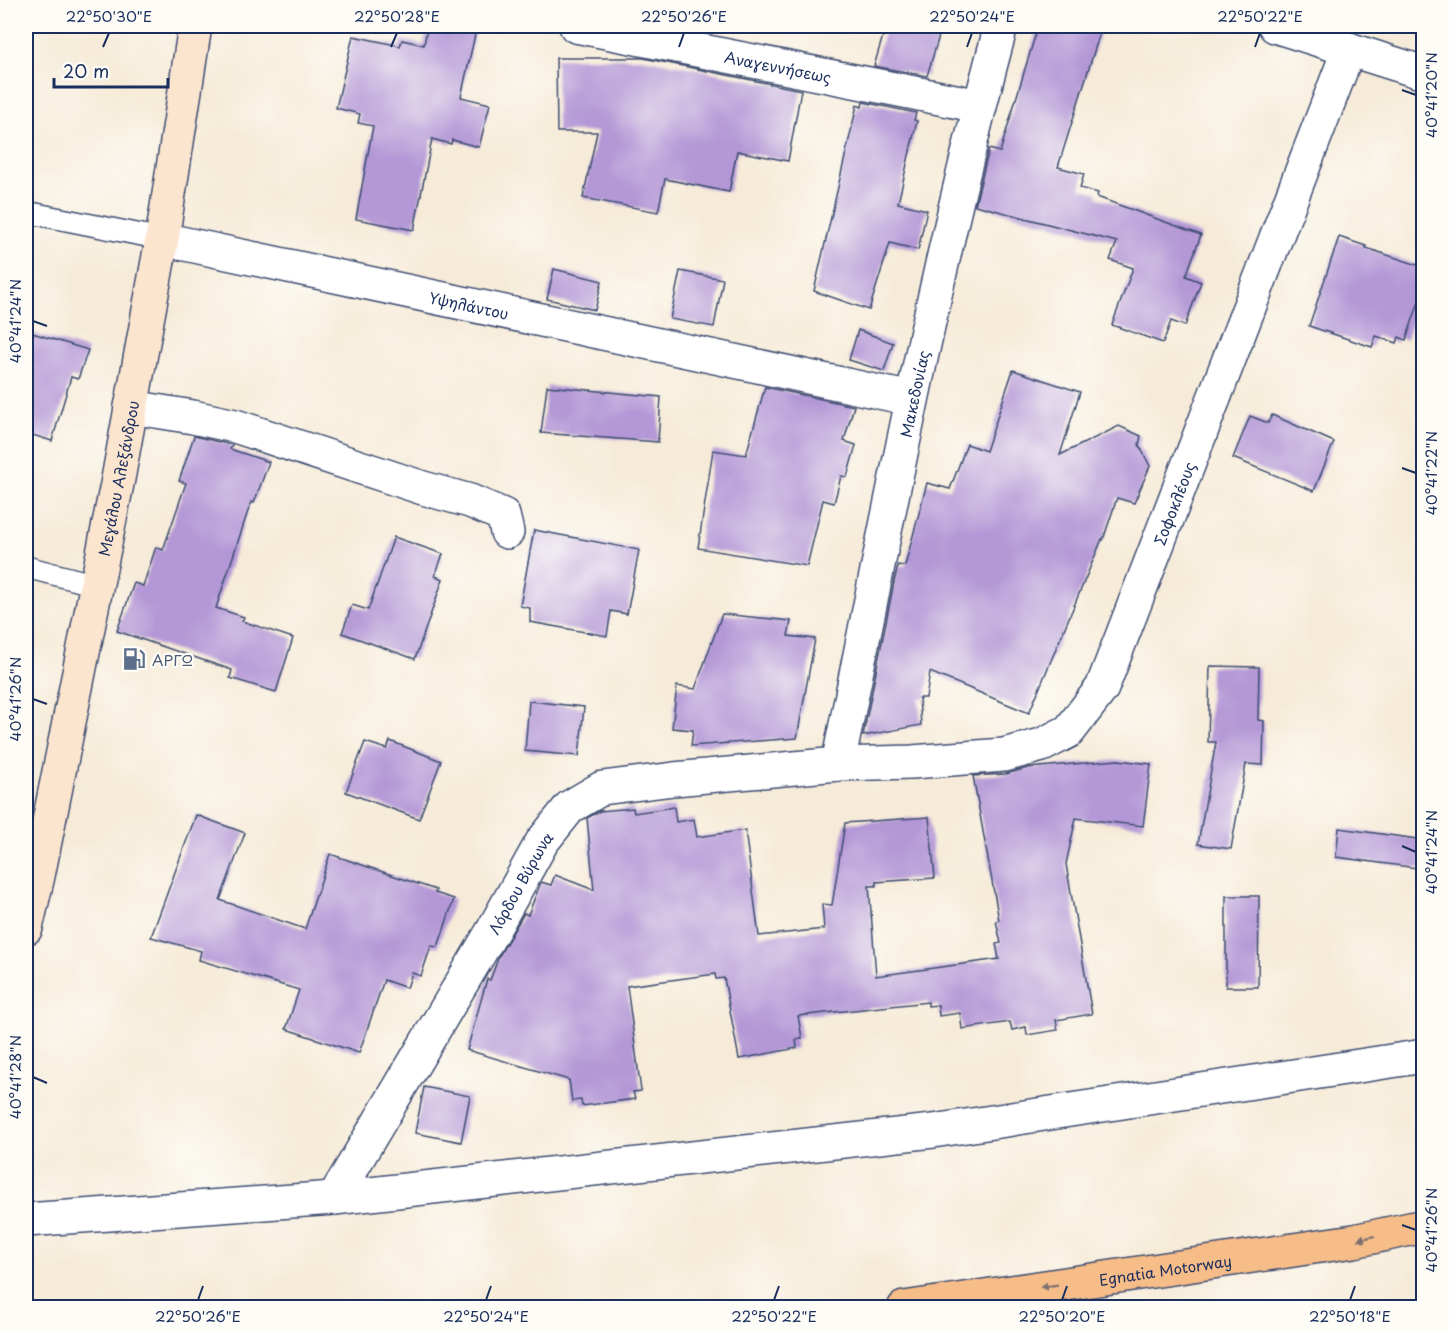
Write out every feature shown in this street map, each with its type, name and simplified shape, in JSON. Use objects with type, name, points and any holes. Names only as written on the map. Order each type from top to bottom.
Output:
[{"type":"highway","name":"Egnatia Motorway","points":[[904,1308],[1354,1241],[1424,1226]]},
{"type":"street","name":"Μεγάλου Αλεξάνδρου","points":[[26,928],[131,408],[162,239],[195,26]]},
{"type":"street","name":"Αναγεννήσεως","points":[[576,26],[980,106]]},
{"type":"street","name":"Μακεδονίας","points":[[838,764],[912,399],[980,106],[1002,26]]},
{"type":"street","points":[[1275,26],[1424,73]]},
{"type":"street","name":"Σοφοκλέους","points":[[838,764],[912,762],[1004,755],[1042,745],[1069,731],[1102,688],[1349,49]]},
{"type":"street","name":"Υψηλάντου","points":[[162,239],[912,399]]},
{"type":"street","points":[[131,408],[235,426],[423,488],[470,501],[503,515],[507,532]]},
{"type":"street","name":"Λόρδου Βύρωνα","points":[[334,1198],[492,932],[542,842],[570,807],[602,789],[674,778],[838,764]]},
{"type":"street","points":[[26,1220],[334,1198],[933,1131],[1424,1056]]},
{"type":"lane","name":"Υψηλάντου","points":[[26,212],[162,239]]},
{"type":"lane","points":[[26,567],[96,585]]},
{"type":"building","points":[[448,26],[476,30],[461,97],[490,104],[479,147],[452,140],[451,144],[432,139],[414,230],[356,219],[373,126],[358,123],[360,114],[336,108],[353,36],[400,46],[402,40],[424,45],[427,29],[446,34]]},
{"type":"building","points":[[886,26],[942,26],[927,76],[874,66]]},
{"type":"building","points":[[1038,26],[1102,26],[1058,167],[1084,174],[1080,188],[1098,193],[1097,197],[1201,235],[1186,276],[1201,282],[1185,326],[1171,321],[1163,343],[1112,325],[1133,268],[1110,260],[1117,242],[975,205],[989,149],[1000,152]]},
{"type":"building","points":[[556,58],[643,58],[801,90],[788,161],[737,151],[729,192],[665,179],[658,212],[583,198],[597,132],[557,132]]},
{"type":"building","points":[[863,102],[916,113],[914,120],[917,121],[898,203],[927,210],[918,250],[890,243],[869,310],[814,291],[857,105],[862,107]]},
{"type":"building","points":[[1339,237],[1424,267],[1424,287],[1406,340],[1399,337],[1397,343],[1376,336],[1372,347],[1309,326]]},
{"type":"building","points":[[554,269],[602,281],[595,310],[547,299]]},
{"type":"building","points":[[680,271],[723,279],[714,327],[670,319]]},
{"type":"building","points":[[858,330],[893,343],[884,371],[849,360]]},
{"type":"building","points":[[26,331],[88,350],[78,379],[71,377],[52,441],[26,433]]},
{"type":"building","points":[[1013,370],[1080,392],[1060,455],[1119,426],[1141,436],[1139,445],[1150,466],[1134,503],[1117,498],[1103,540],[1029,713],[930,672],[926,698],[919,698],[921,725],[863,736],[898,565],[905,566],[927,483],[950,489],[967,444],[986,451]]},
{"type":"building","points":[[547,386],[661,397],[658,442],[541,433]]},
{"type":"building","points":[[765,387],[854,406],[844,441],[856,445],[847,477],[841,476],[834,503],[823,500],[807,566],[698,548],[713,450],[746,455]]},
{"type":"building","points":[[1272,415],[1334,442],[1314,491],[1233,458],[1250,416],[1268,423]]},
{"type":"building","points":[[194,436],[232,445],[230,449],[269,462],[254,503],[251,502],[216,608],[244,617],[242,621],[293,638],[276,692],[230,678],[232,670],[117,631],[134,583],[143,586],[156,547],[163,550],[186,483],[179,481]]},
{"type":"building","points":[[534,530],[639,550],[627,614],[611,611],[607,636],[530,622],[530,608],[520,606]]},
{"type":"building","points":[[394,537],[443,554],[435,576],[443,579],[415,659],[342,633],[352,605],[368,610]]},
{"type":"building","points":[[722,614],[791,621],[788,636],[815,639],[797,738],[691,746],[693,730],[672,728],[677,686],[695,689]]},
{"type":"building","points":[[1210,666],[1259,667],[1258,720],[1264,721],[1263,765],[1246,764],[1231,849],[1198,844],[1216,742],[1208,742]]},
{"type":"building","points":[[529,701],[584,707],[579,756],[525,751]]},
{"type":"building","points":[[390,741],[441,761],[419,819],[346,792],[365,742],[387,749]]},
{"type":"building","points":[[1118,760],[1151,764],[1143,826],[1076,818],[1066,864],[1092,1014],[1056,1020],[1058,1030],[1027,1035],[1026,1027],[1012,1030],[1010,1022],[962,1029],[960,1013],[939,1016],[938,1005],[928,1006],[928,1002],[798,1016],[802,1038],[796,1039],[797,1048],[739,1059],[724,978],[716,979],[715,974],[627,986],[641,1091],[633,1092],[635,1099],[582,1106],[581,1100],[572,1101],[569,1080],[467,1050],[487,979],[490,980],[499,956],[524,913],[528,915],[541,882],[551,885],[555,875],[594,890],[587,818],[600,811],[633,808],[634,813],[674,807],[676,822],[694,819],[697,837],[745,830],[759,936],[824,929],[822,904],[832,905],[845,823],[929,817],[935,878],[876,882],[876,886],[869,886],[876,976],[999,959],[996,944],[1001,943],[996,921],[999,920],[973,776],[1006,774],[1028,768]]},
{"type":"building","points":[[196,815],[245,833],[220,900],[305,929],[330,854],[436,890],[435,893],[454,899],[438,947],[431,946],[421,976],[412,973],[407,988],[384,980],[359,1053],[286,1029],[299,990],[199,960],[201,951],[151,937]]},
{"type":"building","points":[[1339,828],[1424,840],[1424,869],[1336,857]]},
{"type":"building","points":[[1226,896],[1259,896],[1258,987],[1226,987]]},
{"type":"building","points":[[424,1087],[470,1096],[461,1142],[415,1133]]},
{"type":"place","name":"ΑΡΓΩ","points":[[134,659]]}]
